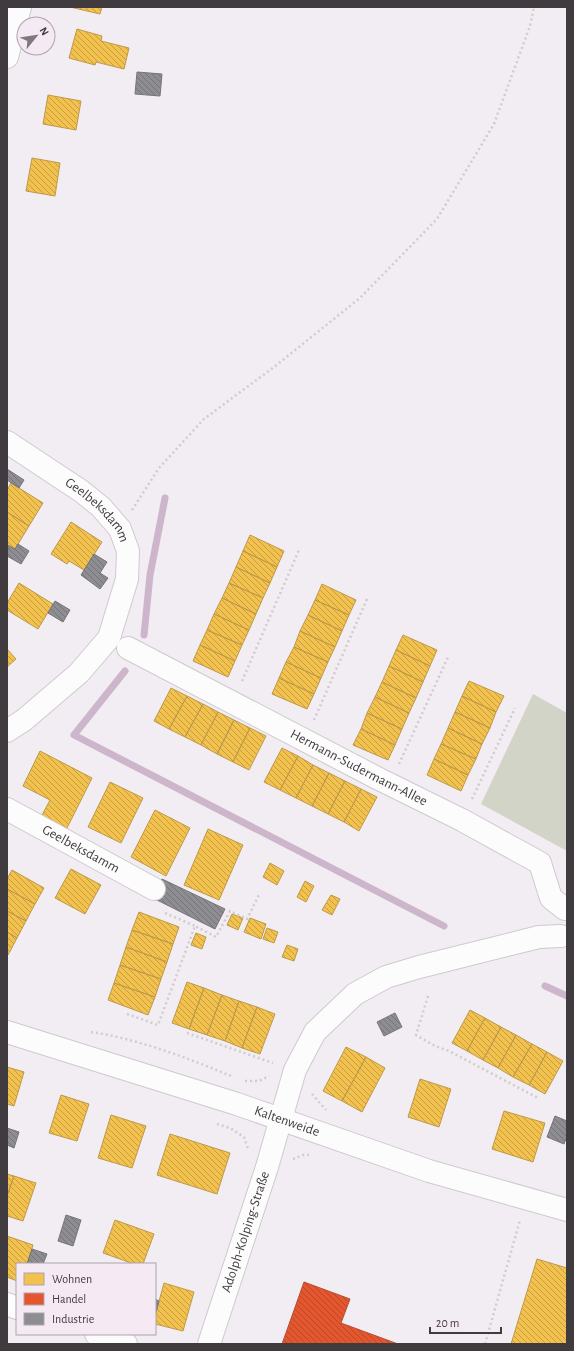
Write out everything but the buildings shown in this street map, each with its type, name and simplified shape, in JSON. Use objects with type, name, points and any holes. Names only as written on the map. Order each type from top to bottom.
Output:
[{"type":"street","points":[[7,57],[20,7]]},
{"type":"street","name":"Geelbeksdamm","points":[[7,442],[82,491],[101,507],[120,529],[128,550],[127,579],[109,638],[79,673],[24,720],[7,731]]},
{"type":"street","name":"Hermann-Sudermann-Allee","points":[[128,648],[305,741],[462,820],[540,862],[551,898],[566,908],[560,922],[564,941],[539,937],[419,967],[386,977],[355,994],[315,1032],[295,1070],[279,1118]]},
{"type":"street","name":"Geelbeksdamm","points":[[7,809],[154,889]]},
{"type":"street","name":"Kaltenweide","points":[[7,1032],[279,1118],[429,1171],[567,1210]]},
{"type":"street","name":"Adolph-Kolping-Straße","points":[[209,1344],[267,1167],[279,1118]]},
{"type":"street","points":[[99,1335],[126,1344]]},
{"type":"path","points":[[120,529],[159,468],[204,419],[360,298],[438,219],[494,124],[530,26],[534,7]]},
{"type":"path","points":[[232,703],[299,550]]},
{"type":"path","points":[[305,741],[367,599]]},
{"type":"path","points":[[390,784],[449,655]]},
{"type":"path","points":[[462,820],[515,708]]},
{"type":"path","points":[[165,913],[216,937],[230,911],[247,919],[258,895]]},
{"type":"path","points":[[127,1014],[158,1025],[195,926]]},
{"type":"path","points":[[428,996],[416,1035],[538,1098]]},
{"type":"path","points":[[187,1033],[279,1066]]},
{"type":"path","points":[[485,1344],[527,1198]]},
{"type":"shaded area","points":[[533,694],[567,713],[567,851],[481,804]]},
{"type":"waterway","points":[[144,635],[150,575],[165,498]]},
{"type":"waterway","points":[[125,671],[74,735],[444,926]]},
{"type":"waterway","points":[[545,986],[567,996]]}]
